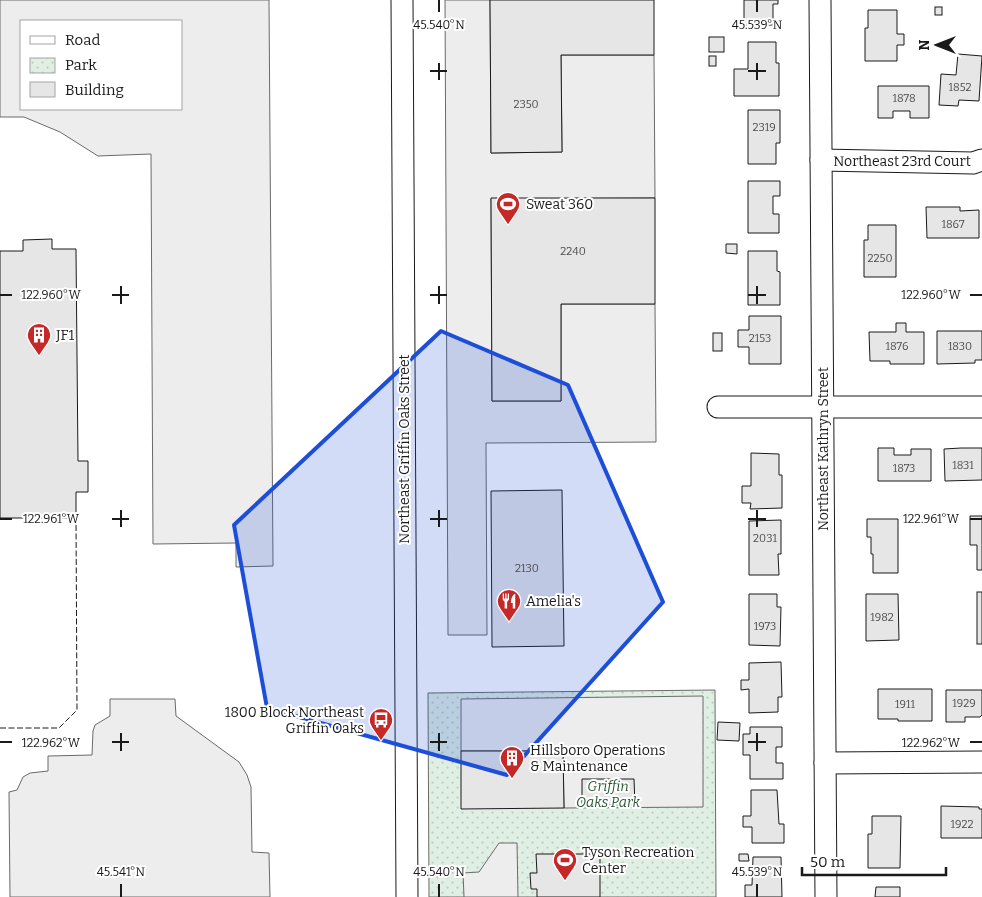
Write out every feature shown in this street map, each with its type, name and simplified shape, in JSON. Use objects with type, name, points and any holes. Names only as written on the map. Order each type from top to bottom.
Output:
[{"type":"street","name":"Northeast Griffin Oaks Street","points":[[402,0],[407,897]]},
{"type":"street","name":"Northeast Kathryn Street","points":[[820,0],[826,897]]},
{"type":"street","name":"Northeast 23rd Court","points":[[821,160],[973,163],[982,160]]},
{"type":"street","points":[[718,407],[982,407]]},
{"type":"street","points":[[825,763],[982,762]]},
{"type":"highlighted area","points":[[441,331],[568,385],[663,602],[507,775],[267,708],[234,525]]},
{"type":"green space","name":"Griffin Oaks Park","points":[[715,690],[716,897],[429,897],[428,693]]},
{"type":"shaded area","points":[[0,0],[269,0],[273,566],[236,567],[236,543],[153,544],[151,154],[98,156],[60,132],[24,117],[0,117]]},
{"type":"shaded area","points":[[445,0],[490,0],[491,153],[562,152],[561,55],[654,55],[655,198],[491,199],[492,401],[561,401],[561,304],[655,304],[656,442],[486,443],[487,635],[448,635]]},
{"type":"shaded area","points":[[703,696],[703,807],[564,808],[563,751],[461,751],[461,699]]},
{"type":"shaded area","points":[[110,699],[175,699],[176,716],[239,762],[247,775],[251,787],[252,852],[269,853],[270,897],[10,897],[9,792],[17,790],[23,777],[30,773],[48,771],[48,756],[92,755],[93,731],[95,725],[110,716]]},
{"type":"shaded area","points":[[499,843],[517,843],[518,897],[464,897],[463,873],[479,872]]},
{"type":"building","points":[[490,0],[654,0],[654,55],[561,55],[562,152],[491,153]]},
{"type":"building","points":[[744,0],[778,0],[778,4],[773,4],[773,25],[744,25]]},
{"type":"building","points":[[935,7],[942,7],[942,15],[935,15]]},
{"type":"building","points":[[868,10],[897,10],[897,34],[904,34],[904,45],[897,45],[897,61],[865,61],[865,28],[868,28]]},
{"type":"building","points":[[709,37],[724,37],[724,52],[709,52]]},
{"type":"building","points":[[748,42],[776,42],[776,63],[779,63],[779,96],[734,96],[734,69],[748,69]]},
{"type":"building","points":[[958,54],[982,56],[979,101],[959,100],[958,106],[939,105],[941,74],[956,75]]},
{"type":"building","points":[[709,56],[716,56],[716,66],[709,66]]},
{"type":"building","points":[[878,86],[929,86],[929,118],[910,118],[910,111],[893,111],[893,118],[878,118]]},
{"type":"building","points":[[748,110],[780,110],[780,143],[776,143],[776,164],[748,164]]},
{"type":"building","points":[[748,181],[780,181],[780,196],[773,196],[773,214],[779,214],[779,233],[748,233]]},
{"type":"building","points":[[491,198],[655,198],[655,304],[561,304],[561,401],[492,401]]},
{"type":"building","points":[[926,207],[960,207],[960,211],[979,210],[979,238],[927,238]]},
{"type":"building","points":[[868,225],[896,225],[896,277],[864,277],[864,240],[868,240]]},
{"type":"building","name":"JF1","points":[[52,239],[52,249],[76,249],[78,461],[88,461],[88,492],[76,492],[76,518],[0,518],[0,251],[23,251],[23,240]]},
{"type":"building","points":[[726,244],[737,244],[737,254],[726,253]]},
{"type":"building","points":[[748,251],[777,251],[777,271],[780,272],[780,305],[748,305]]},
{"type":"building","points":[[749,316],[781,316],[781,364],[749,364],[749,347],[738,347],[738,330],[749,330]]},
{"type":"building","points":[[896,323],[906,323],[906,332],[924,332],[924,364],[890,364],[890,361],[870,361],[869,332],[896,332]]},
{"type":"building","points":[[937,331],[982,331],[982,360],[975,360],[975,363],[937,364]]},
{"type":"building","points":[[713,333],[722,333],[722,351],[713,351]]},
{"type":"building","points":[[878,448],[894,448],[894,455],[911,455],[911,449],[931,449],[931,481],[878,481]]},
{"type":"building","points":[[982,448],[982,480],[945,481],[944,449]]},
{"type":"building","points":[[751,453],[779,454],[779,475],[782,475],[782,508],[750,509],[751,503],[742,503],[742,486],[751,486]]},
{"type":"building","points":[[562,490],[564,646],[492,647],[491,491]]},
{"type":"building","points":[[970,516],[982,516],[982,570],[977,570],[977,545],[970,545]]},
{"type":"building","points":[[867,519],[898,519],[898,573],[873,573],[873,554],[871,554],[871,537],[867,537]]},
{"type":"building","points":[[781,520],[781,554],[778,554],[779,575],[749,575],[749,521]]},
{"type":"building","points":[[977,592],[982,592],[982,644],[977,644]]},
{"type":"building","points":[[749,594],[777,594],[777,607],[781,607],[780,646],[749,645]]},
{"type":"building","points":[[866,594],[898,594],[899,640],[866,641]]},
{"type":"building","points":[[781,662],[782,697],[778,697],[778,712],[749,713],[749,689],[741,690],[741,680],[749,680],[749,663]]},
{"type":"building","points":[[878,689],[932,689],[932,721],[878,719]]},
{"type":"building","points":[[946,690],[982,690],[982,715],[980,717],[965,717],[965,722],[946,722]]},
{"type":"building","points":[[718,722],[740,723],[739,741],[717,740]]},
{"type":"building","points":[[750,727],[782,727],[782,747],[776,747],[776,763],[783,763],[783,779],[750,779],[750,755],[743,755],[743,734],[750,734]]},
{"type":"building","name":"Hillsboro Operations & Maintenance","points":[[461,751],[563,751],[564,808],[461,809]]},
{"type":"building","points":[[582,779],[634,779],[635,805],[582,805]]},
{"type":"building","points":[[751,790],[777,790],[779,824],[784,824],[784,843],[752,843],[752,827],[743,827],[743,816],[751,816]]},
{"type":"building","points":[[941,806],[979,807],[979,809],[982,809],[982,838],[941,838]]},
{"type":"building","points":[[872,816],[901,816],[900,868],[868,868],[868,834],[872,834]]},
{"type":"building","name":"Tyson Recreation Center","points":[[536,854],[600,854],[600,897],[537,897],[537,889],[531,889],[530,873],[537,873]]},
{"type":"building","points":[[739,854],[748,854],[749,861],[739,861]]},
{"type":"building","points":[[753,857],[781,857],[782,897],[745,897],[745,885],[752,885]]},
{"type":"building","points":[[876,887],[900,887],[900,897],[875,897]]},
{"type":"fence","points":[[0,728],[59,728],[77,710],[76,518]]},
{"type":"place","name":"Sweat 360","points":[[508,225]]},
{"type":"place","name":"JF1","points":[[39,356]]},
{"type":"place","name":"Amelia's","points":[[509,622]]},
{"type":"place","name":"1800 Block Northeast Griffin Oaks","points":[[381,741]]},
{"type":"place","name":"Hillsboro Operations & Maintenance","points":[[512,779]]},
{"type":"place","name":"Tyson Recreation Center","points":[[565,881]]}]
